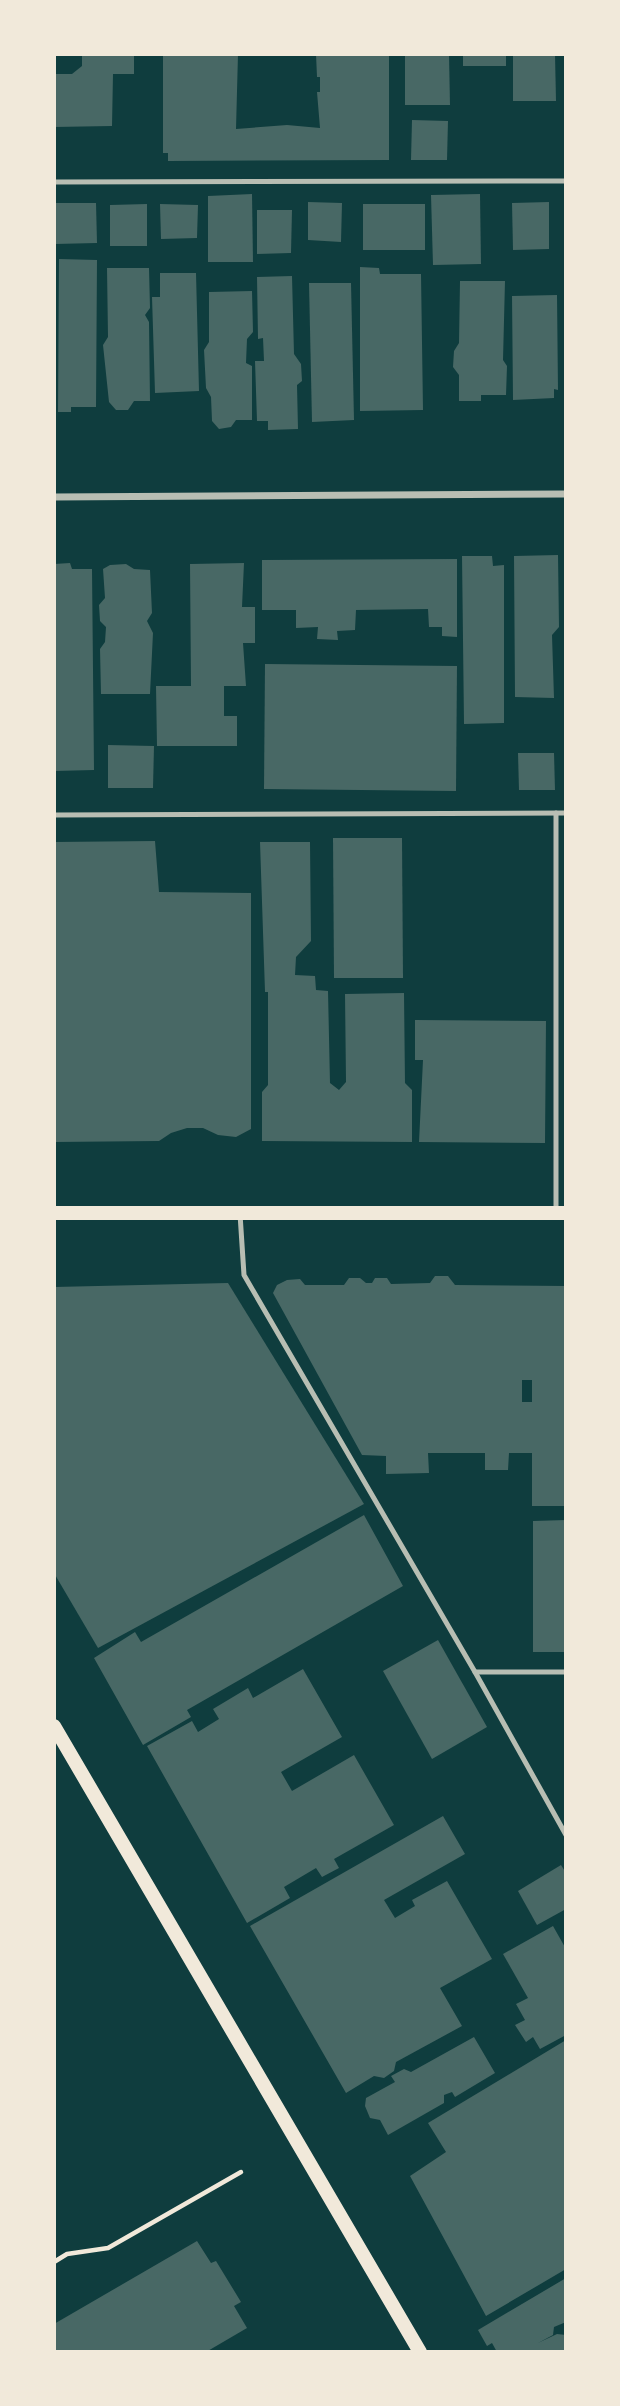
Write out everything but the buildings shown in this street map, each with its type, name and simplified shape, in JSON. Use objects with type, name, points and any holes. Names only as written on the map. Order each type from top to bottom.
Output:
[{"type":"main road","points":[[54,1213],[561,1213]]},
{"type":"main road","points":[[54,1726],[419,2352]]},
{"type":"street","points":[[54,497],[566,494]]},
{"type":"lane","points":[[54,182],[566,181]]},
{"type":"lane","points":[[556,813],[561,1213]]},
{"type":"lane","points":[[54,815],[566,813]]},
{"type":"lane","points":[[240,1213],[244,1275],[475,1672],[566,1835]]},
{"type":"lane","points":[[475,1672],[566,1672]]},
{"type":"path","points":[[54,2262],[67,2254],[108,2248],[241,2172]]}]
